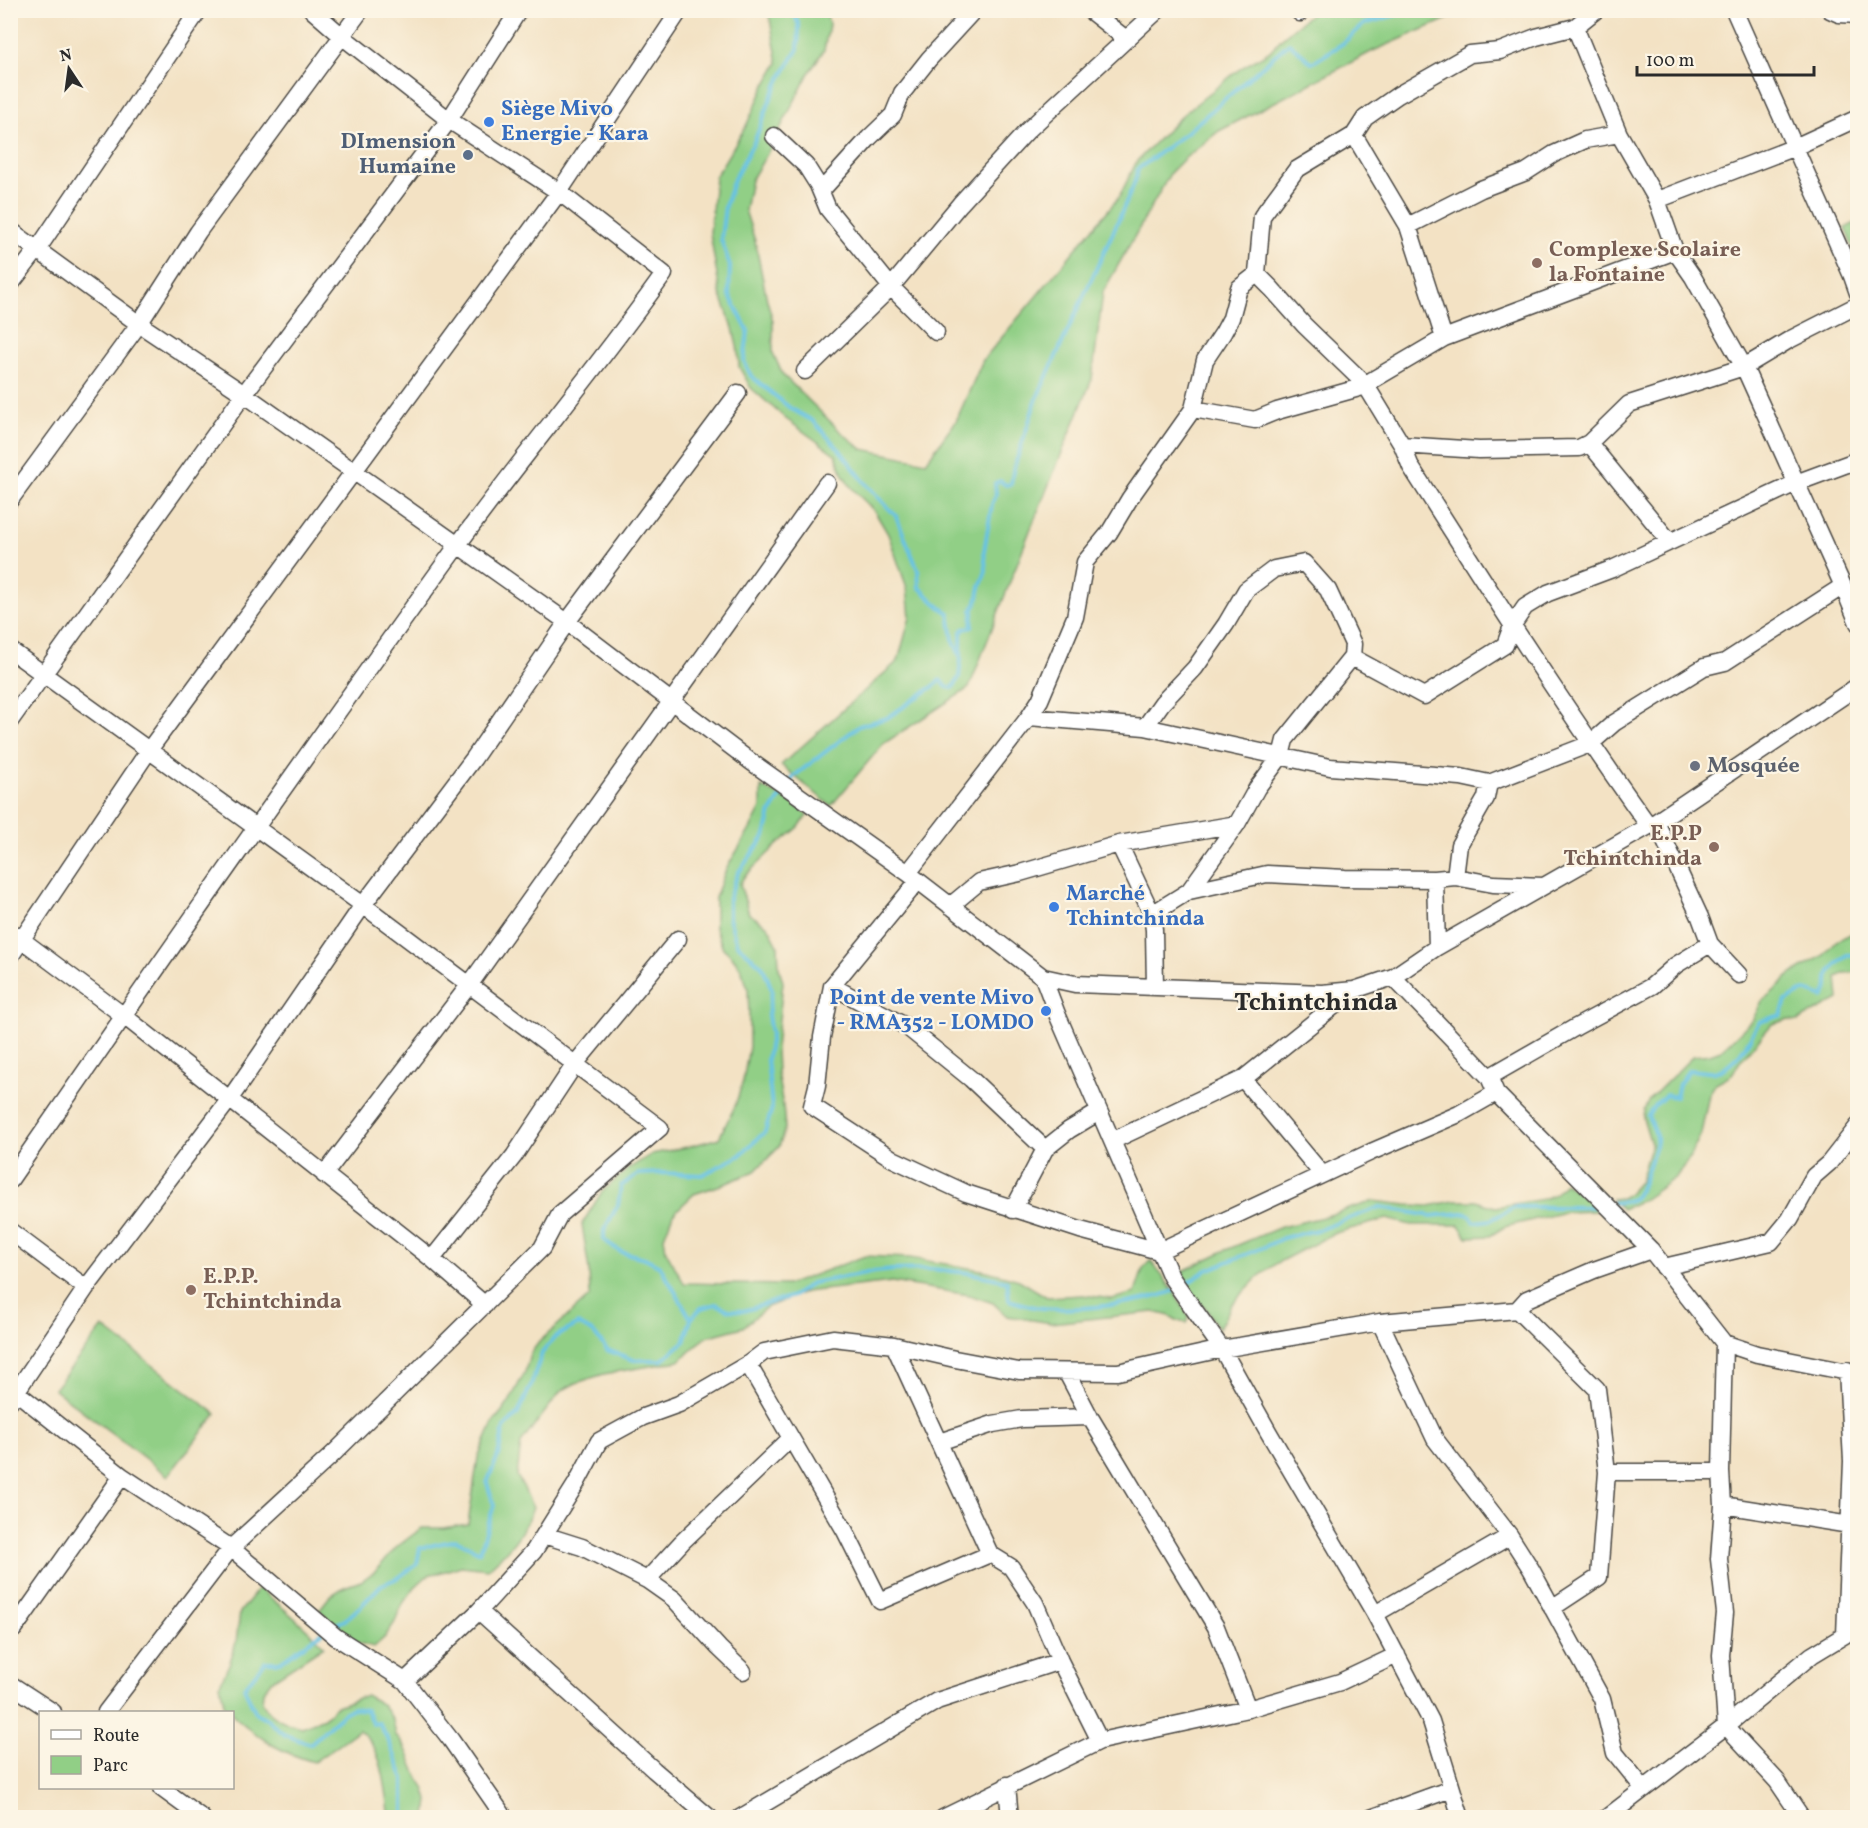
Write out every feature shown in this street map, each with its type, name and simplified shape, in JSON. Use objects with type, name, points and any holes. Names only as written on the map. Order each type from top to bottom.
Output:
[{"type":"street","points":[[10,285],[37,249],[199,10]]},
{"type":"street","points":[[10,1180],[458,544],[664,274],[560,192],[449,120],[312,10]]},
{"type":"street","points":[[10,500],[140,324],[198,232],[361,10]]},
{"type":"street","points":[[10,721],[244,394],[449,120],[519,10]]},
{"type":"street","points":[[10,957],[17,935],[149,750],[560,192],[680,10]]},
{"type":"street","points":[[820,191],[869,138],[893,116],[902,93],[929,59],[974,10]]},
{"type":"street","points":[[1089,10],[1126,39]]},
{"type":"street","points":[[805,371],[891,287],[960,204],[1028,131],[1158,10]]},
{"type":"street","points":[[1496,1093],[1459,1114],[1322,1174],[1159,1251],[1013,1210],[966,1193],[893,1159],[812,1106],[832,986],[1040,700],[1075,617],[1085,562],[1109,533],[1130,498],[1192,409],[1204,360],[1231,318],[1239,288],[1257,274],[1262,216],[1296,170],[1354,135],[1365,118],[1398,95],[1470,54],[1500,51],[1536,37],[1575,27],[1596,10]]},
{"type":"street","points":[[1734,10],[1852,276],[1857,293]]},
{"type":"street","points":[[1830,10],[1839,14],[1857,15]]},
{"type":"street","points":[[1575,27],[1618,134],[1657,200],[1675,251],[1693,277],[1744,368],[1843,586],[1857,623]]},
{"type":"street","points":[[1657,200],[1795,147],[1857,118]]},
{"type":"street","points":[[1408,226],[1481,189],[1526,172],[1554,154],[1585,140],[1618,134]]},
{"type":"street","points":[[1354,135],[1408,226],[1444,338]]},
{"type":"street","points":[[774,136],[806,166],[828,209],[891,287],[936,332]]},
{"type":"street","points":[[10,230],[140,324],[244,394],[567,622],[672,703],[913,877],[1043,977],[1075,984],[1322,993],[1354,990],[1393,976],[1437,947],[1652,824],[1857,686]]},
{"type":"street","points":[[1192,409],[1255,420],[1277,411],[1359,388],[1444,338],[1675,251]]},
{"type":"street","points":[[1257,274],[1304,325],[1365,384],[1402,445],[1411,467],[1512,626],[1590,744],[1652,824],[1700,917],[1710,944],[1738,975]]},
{"type":"street","points":[[1402,445],[1479,450],[1579,447],[1589,443],[1629,404],[1744,368],[1789,340],[1857,305]]},
{"type":"street","points":[[506,1818],[451,1740],[405,1681],[336,1637],[231,1548],[122,1476],[13,1393],[86,1288],[229,1100],[363,905],[474,758],[567,622],[738,393]]},
{"type":"street","points":[[1589,443],[1670,542]]},
{"type":"street","points":[[1352,657],[1424,696],[1504,645],[1512,626],[1525,607],[1548,593],[1612,569],[1796,483],[1857,460]]},
{"type":"street","points":[[324,1175],[470,984],[827,483]]},
{"type":"street","points":[[1145,727],[1162,703],[1195,668],[1226,624],[1245,590],[1274,569],[1304,563],[1328,590],[1353,644],[1352,657],[1285,740],[1281,756],[1257,788],[1238,824],[1189,891]]},
{"type":"street","points":[[1029,717],[1145,727],[1330,767],[1461,777],[1489,783],[1590,744],[1614,723],[1704,667],[1725,662],[1843,586]]},
{"type":"street","points":[[10,650],[363,905],[660,1128],[560,1214],[542,1248],[332,1455],[231,1548],[108,1711]]},
{"type":"street","points":[[1455,877],[1460,845],[1486,798],[1489,783]]},
{"type":"street","points":[[950,906],[980,882],[1020,873],[1119,843],[1238,824]]},
{"type":"street","points":[[1119,843],[1152,914],[1155,987]]},
{"type":"street","points":[[1152,914],[1189,891],[1267,874],[1345,878],[1435,879],[1455,877],[1493,884],[1543,886]]},
{"type":"street","points":[[1435,879],[1437,947]]},
{"type":"street","points":[[17,935],[124,1016],[432,1259],[485,1305]]},
{"type":"street","points":[[432,1259],[514,1156],[575,1064],[678,939]]},
{"type":"street","points":[[1489,1077],[1652,986],[1676,965],[1710,944]]},
{"type":"street","points":[[1393,976],[1489,1077],[1496,1093],[1651,1251],[1724,1343],[1757,1354],[1852,1372],[1851,1634],[1812,1655],[1726,1726],[1606,1818]]},
{"type":"street","points":[[1043,977],[1171,1277],[1222,1349],[1397,1655],[1431,1721],[1461,1818]]},
{"type":"street","points":[[832,986],[906,1027],[972,1079],[1045,1149]]},
{"type":"street","points":[[1112,1141],[1243,1079],[1354,990]]},
{"type":"street","points":[[1243,1079],[1322,1174]]},
{"type":"street","points":[[1013,1210],[1045,1149],[1069,1130],[1099,1112]]},
{"type":"street","points":[[1664,1267],[1771,1242],[1796,1210],[1814,1176],[1829,1163],[1857,1126]]},
{"type":"street","points":[[10,1231],[86,1288]]},
{"type":"street","points":[[405,1681],[479,1611],[534,1551],[576,1484],[599,1441],[643,1417],[679,1404],[748,1364],[764,1352],[833,1338],[894,1345],[1019,1371],[1118,1372],[1222,1349],[1380,1322],[1517,1310],[1527,1299],[1594,1270],[1651,1251]]},
{"type":"street","points":[[1517,1310],[1597,1389],[1607,1472],[1599,1576],[1552,1608]]},
{"type":"street","points":[[1380,1322],[1435,1439],[1510,1536],[1531,1569],[1602,1699],[1615,1753],[1644,1789]]},
{"type":"street","points":[[1724,1343],[1721,1472],[1723,1505],[1719,1559],[1725,1613],[1721,1655],[1726,1726],[1777,1781],[1802,1818]]},
{"type":"street","points":[[894,1345],[990,1554],[1011,1567],[1035,1603],[1060,1661],[1100,1741]]},
{"type":"street","points":[[748,1364],[845,1531],[880,1601],[990,1554]]},
{"type":"street","points":[[1067,1373],[1090,1417],[1216,1627],[1248,1709]]},
{"type":"street","points":[[939,1442],[993,1424],[1022,1419],[1090,1417]]},
{"type":"street","points":[[647,1580],[682,1542],[790,1439]]},
{"type":"street","points":[[1607,1472],[1721,1472]]},
{"type":"street","points":[[14,1629],[122,1476]]},
{"type":"street","points":[[1723,1505],[1850,1525]]},
{"type":"street","points":[[544,1535],[582,1547],[647,1580],[674,1599],[743,1671]]},
{"type":"street","points":[[1375,1614],[1510,1536]]},
{"type":"street","points":[[479,1611],[710,1818]]},
{"type":"street","points":[[943,1818],[1100,1741],[1248,1709],[1341,1682],[1397,1655]]},
{"type":"street","points":[[741,1818],[937,1701],[1060,1661]]},
{"type":"street","points":[[10,1684],[50,1711]]},
{"type":"street","points":[[1007,1785],[1010,1818]]},
{"type":"street","points":[[161,1789],[202,1818]]},
{"type":"street","points":[[1371,1818],[1451,1789]]},
{"type":"green space","points":[[766,11],[826,11],[829,25],[824,50],[809,73],[751,180],[745,210],[755,241],[773,321],[773,353],[783,375],[839,430],[862,449],[926,462],[956,421],[983,360],[1119,197],[1137,161],[1181,116],[1241,68],[1269,52],[1314,11],[1466,11],[1373,51],[1219,131],[1171,172],[1103,292],[1092,379],[969,688],[883,744],[831,806],[781,765],[898,661],[910,617],[907,588],[888,534],[875,512],[843,475],[836,455],[786,419],[751,388],[739,367],[733,328],[720,293],[710,233],[715,177],[746,126],[778,63],[770,19]]},
{"type":"green space","points":[[1857,222],[1857,258],[1845,228]]},
{"type":"green space","points":[[761,787],[788,800],[808,815],[798,828],[744,877],[740,884],[749,914],[768,926],[778,945],[779,968],[783,982],[776,1049],[785,1128],[779,1147],[755,1171],[694,1194],[673,1214],[664,1237],[666,1251],[684,1283],[787,1285],[865,1256],[910,1258],[987,1271],[1019,1280],[1047,1297],[1083,1295],[1112,1299],[1135,1293],[1143,1269],[1151,1260],[1189,1317],[1187,1323],[1154,1312],[1051,1323],[1007,1316],[993,1303],[969,1295],[892,1282],[805,1292],[767,1307],[743,1327],[706,1337],[679,1361],[604,1374],[576,1383],[561,1391],[521,1443],[517,1476],[533,1508],[515,1542],[488,1569],[461,1566],[426,1577],[415,1587],[401,1606],[395,1622],[385,1637],[374,1647],[355,1642],[319,1610],[330,1596],[374,1572],[398,1546],[422,1528],[443,1528],[468,1524],[478,1457],[494,1421],[508,1404],[525,1372],[530,1354],[539,1342],[590,1296],[582,1224],[601,1193],[629,1168],[652,1154],[719,1138],[735,1106],[743,1081],[749,1047],[748,988],[740,967],[723,948],[715,928],[715,898],[727,867],[761,808]]},
{"type":"green space","points":[[1857,931],[1857,972],[1837,977],[1839,999],[1798,1021],[1787,1020],[1772,1024],[1732,1074],[1716,1083],[1709,1094],[1701,1134],[1688,1160],[1676,1177],[1643,1200],[1622,1209],[1612,1199],[1628,1194],[1640,1181],[1651,1144],[1643,1118],[1649,1100],[1693,1056],[1721,1050],[1753,1019],[1762,1001],[1787,977],[1824,955],[1836,941]]},
{"type":"green space","points":[[1565,1183],[1591,1203],[1596,1211],[1565,1212],[1504,1227],[1490,1236],[1467,1237],[1459,1225],[1411,1225],[1387,1219],[1335,1233],[1277,1263],[1258,1277],[1232,1304],[1219,1329],[1206,1308],[1194,1298],[1179,1273],[1281,1227],[1374,1201],[1429,1206],[1454,1201],[1476,1201],[1495,1207],[1544,1199],[1555,1194]]},
{"type":"green space","points":[[103,1327],[216,1414],[168,1476],[54,1389]]},
{"type":"green space","points":[[259,1588],[324,1646],[271,1681],[263,1692],[262,1702],[271,1715],[289,1724],[302,1727],[324,1718],[335,1707],[366,1695],[383,1705],[424,1787],[428,1800],[426,1817],[390,1817],[382,1769],[374,1747],[359,1730],[314,1762],[270,1744],[234,1716],[234,1711],[225,1709],[220,1684],[236,1642],[240,1612]]},
{"type":"waterway","points":[[789,784],[794,776],[859,726],[887,718],[940,680],[947,687],[953,688],[959,677],[961,658],[953,639],[949,613],[919,587],[918,570],[896,516],[813,421],[790,408],[751,376],[744,361],[748,331],[729,294],[730,266],[721,239],[725,206],[734,179],[755,140],[771,98],[798,49],[799,26],[793,10]]},
{"type":"waterway","points":[[961,654],[961,633],[964,629],[972,627],[972,610],[977,602],[986,571],[984,551],[992,504],[996,495],[995,483],[1000,481],[1006,485],[1011,484],[1036,400],[1114,230],[1138,169],[1186,133],[1289,43],[1312,63],[1342,44],[1364,24],[1418,10]]},
{"type":"waterway","points":[[332,1626],[345,1620],[381,1585],[398,1578],[417,1564],[420,1548],[456,1540],[480,1552],[494,1505],[487,1483],[498,1456],[504,1428],[518,1414],[542,1353],[555,1337],[578,1324],[594,1333],[607,1350],[634,1360],[662,1360],[684,1342],[691,1319],[660,1266],[645,1258],[621,1252],[604,1240],[604,1230],[618,1205],[621,1186],[638,1174],[702,1175],[739,1156],[765,1132],[772,1108],[767,1059],[771,1034],[768,1015],[772,990],[763,967],[737,944],[729,918],[729,898],[738,873],[765,836],[771,812],[785,790]]},
{"type":"waterway","points":[[1613,1203],[1625,1202],[1638,1193],[1656,1143],[1655,1133],[1648,1116],[1654,1106],[1666,1095],[1676,1097],[1679,1084],[1689,1070],[1708,1072],[1722,1070],[1741,1052],[1759,1022],[1781,1015],[1786,1001],[1805,990],[1823,997],[1827,991],[1829,974],[1832,969],[1847,955],[1858,955]]},
{"type":"waterway","points":[[1183,1286],[1207,1270],[1283,1238],[1321,1229],[1380,1207],[1431,1216],[1462,1213],[1470,1215],[1474,1222],[1491,1220],[1514,1207],[1599,1205]]},
{"type":"waterway","points":[[691,1319],[701,1308],[716,1304],[729,1310],[743,1311],[793,1296],[812,1283],[893,1270],[931,1269],[969,1273],[1007,1281],[1009,1300],[1041,1308],[1108,1306],[1144,1300],[1174,1291]]},
{"type":"waterway","points":[[323,1632],[280,1662],[265,1662],[244,1688],[256,1713],[267,1719],[285,1735],[310,1744],[335,1720],[352,1708],[366,1710],[373,1724],[379,1723],[404,1779],[404,1818]]},
{"type":"place","name":"Siège Mivo Energie - Kara","points":[[489,122]]},
{"type":"place","name":"DImension Humaine","points":[[468,155]]},
{"type":"place","name":"Complexe Scolaire la Fontaine","points":[[1537,263]]},
{"type":"place","name":"Mosquée","points":[[1695,766]]},
{"type":"place","name":"E.P.P Tchintchinda","points":[[1714,847]]},
{"type":"place","name":"Marché Tchintchinda","points":[[1054,907]]},
{"type":"place","name":"Point de vente Mivo - RMA352 - LOMDO","points":[[1046,1011]]},
{"type":"place","name":"E.P.P. Tchintchinda","points":[[191,1290]]},
{"type":"district","name":"Tchintchinda","points":[[1316,1003]]}]
